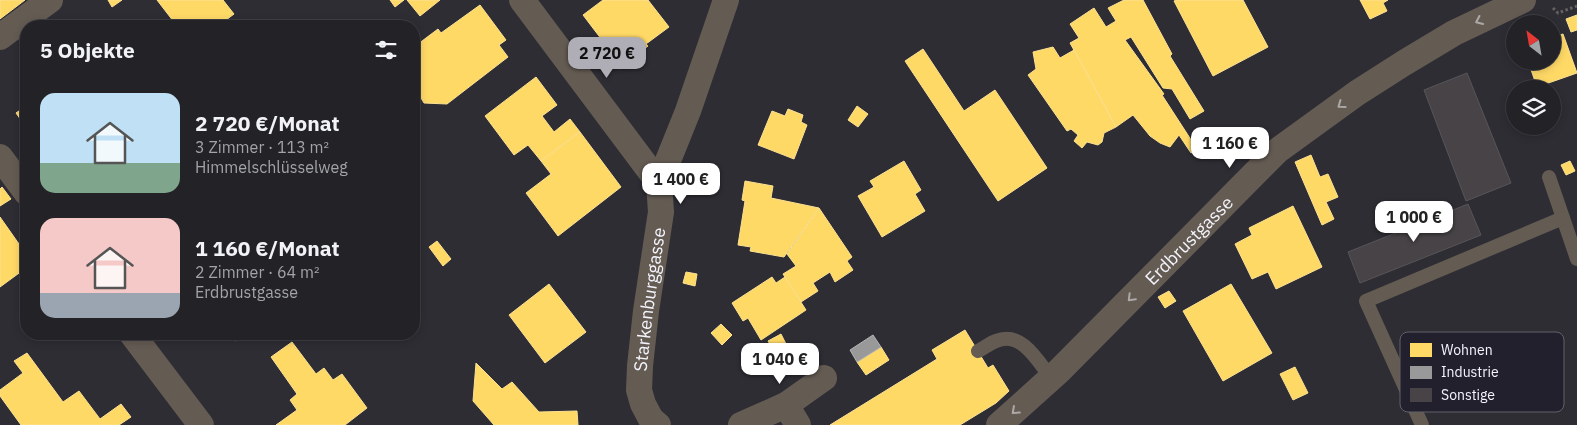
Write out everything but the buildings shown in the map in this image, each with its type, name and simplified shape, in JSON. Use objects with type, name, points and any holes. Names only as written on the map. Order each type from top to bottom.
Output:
[{"type":"street","points":[[23,20],[50,0]]},
{"type":"street","points":[[522,0],[659,183]]},
{"type":"street","name":"Starkenburggasse","points":[[658,425],[651,419],[643,404],[639,390],[646,311],[661,212],[659,183],[688,111],[726,0]]},
{"type":"street","name":"Erdbrustgasse","points":[[999,425],[1051,378],[1277,152],[1357,93],[1404,63],[1454,33],[1523,0]]},
{"type":"street","points":[[0,37],[20,22]]},
{"type":"street","points":[[0,157],[20,184]]},
{"type":"street","points":[[137,340],[201,425]]},
{"type":"street","points":[[741,425],[792,415],[824,378]]},
{"type":"lane","points":[[1549,178],[1577,259]]},
{"type":"lane","points":[[1400,376],[1366,301],[1563,218]]},
{"type":"lane","points":[[978,351],[997,340],[1012,338],[1026,346],[1051,378]]},
{"type":"lane","points":[[1416,412],[1422,425]]},
{"type":"path","points":[[1552,6],[1558,13],[1577,6]]}]
